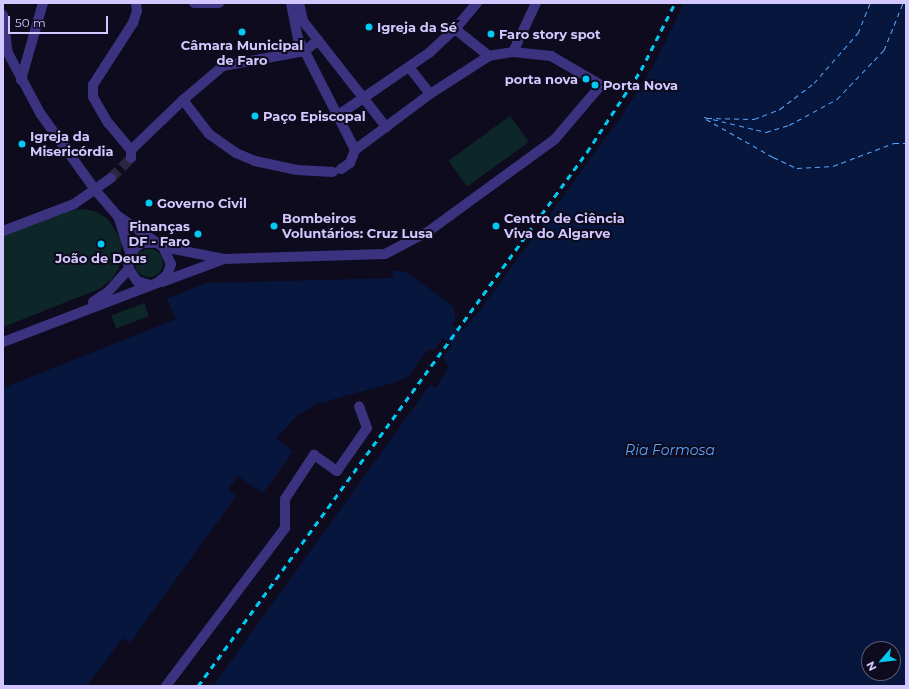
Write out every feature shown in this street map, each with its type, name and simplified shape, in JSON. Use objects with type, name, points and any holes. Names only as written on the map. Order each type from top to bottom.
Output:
[{"type":"street","points":[[21,80],[43,3]]},
{"type":"street","points":[[136,3],[137,11],[133,23],[93,85],[93,97],[108,123],[131,154],[183,100],[223,66],[305,51],[318,40]]},
{"type":"street","points":[[194,3],[219,3]]},
{"type":"street","points":[[291,3],[298,38],[355,150]]},
{"type":"street","points":[[299,3],[303,21],[366,97],[386,127]]},
{"type":"street","points":[[337,116],[409,67],[455,29],[477,3]]},
{"type":"street","points":[[513,52],[536,3]]},
{"type":"street","points":[[3,16],[8,53],[21,80],[40,113],[96,191],[118,216],[161,245],[171,264],[167,275],[154,284],[137,281],[129,269],[130,254],[118,216]]},
{"type":"street","points":[[455,29],[489,56]]},
{"type":"street","points":[[130,254],[142,243],[161,245],[224,259],[384,254],[397,249],[429,231],[556,139],[601,85],[551,56],[513,52],[489,56],[430,94],[355,150],[350,163],[337,170],[297,170],[255,161],[236,154],[209,134],[183,100]]},
{"type":"street","points":[[8,53],[16,66],[21,66],[26,62]]},
{"type":"street","points":[[409,67],[430,94]]},
{"type":"street","points":[[3,231],[74,204],[96,191],[111,178]]},
{"type":"street","points":[[3,342],[154,284],[224,259]]},
{"type":"street","points":[[77,314],[108,292],[129,269]]},
{"type":"street","points":[[166,686],[285,528],[285,499],[314,455],[336,471],[366,428],[359,406]]},
{"type":"green space","points":[[510,116],[529,142],[467,187],[449,161]]},
{"type":"green space","points":[[83,209],[94,211],[107,218],[122,241],[119,268],[111,280],[99,289],[3,327],[3,235],[69,210]]},
{"type":"green space","points":[[149,249],[159,253],[163,263],[159,273],[149,277],[139,273],[135,263],[139,253]]},
{"type":"green space","points":[[144,303],[149,316],[116,329],[111,316]]},
{"type":"water","name":"Ria Formosa","points":[[684,3],[906,3],[906,686],[213,686],[430,385],[436,388],[448,366],[443,357],[452,345],[443,338],[434,350],[428,350],[424,354],[409,376],[397,382],[316,404],[297,416],[276,438],[293,452],[263,493],[238,476],[228,490],[236,496],[130,643],[123,638],[87,686],[3,686],[3,388],[176,319],[167,299],[205,283],[394,278],[393,270],[406,272],[453,306],[456,320],[452,325],[461,331],[478,313],[623,114],[657,59]]},
{"type":"ferry route","points":[[707,118],[754,119],[780,109],[814,83],[858,33],[870,3]]},
{"type":"ferry route","points":[[704,117],[766,132],[789,125],[837,99],[884,50],[903,3]]},
{"type":"ferry route","points":[[706,119],[773,157],[797,168],[833,166],[894,143],[906,143]]},
{"type":"tunnel","points":[[111,178],[131,158]]},
{"type":"railway","points":[[198,686],[587,152],[641,70],[675,3]]},
{"type":"place","name":"Igreja da Sé","points":[[369,27]]},
{"type":"place","name":"Câmara Municipal de Faro","points":[[242,32]]},
{"type":"place","name":"Faro story spot","points":[[491,34]]},
{"type":"place","name":"porta nova","points":[[586,79]]},
{"type":"place","name":"Porta Nova","points":[[595,85]]},
{"type":"place","name":"Paço Episcopal","points":[[255,116]]},
{"type":"place","name":"Igreja da Misericórdia","points":[[22,144]]},
{"type":"place","name":"Governo Civil","points":[[149,203]]},
{"type":"place","name":"Bombeiros Voluntários: Cruz Lusa","points":[[274,226]]},
{"type":"place","name":"Centro de Ciência Viva do Algarve","points":[[496,226]]},
{"type":"place","name":"Finanças DF - Faro","points":[[198,234]]},
{"type":"place","name":"João de Deus","points":[[101,244]]}]
